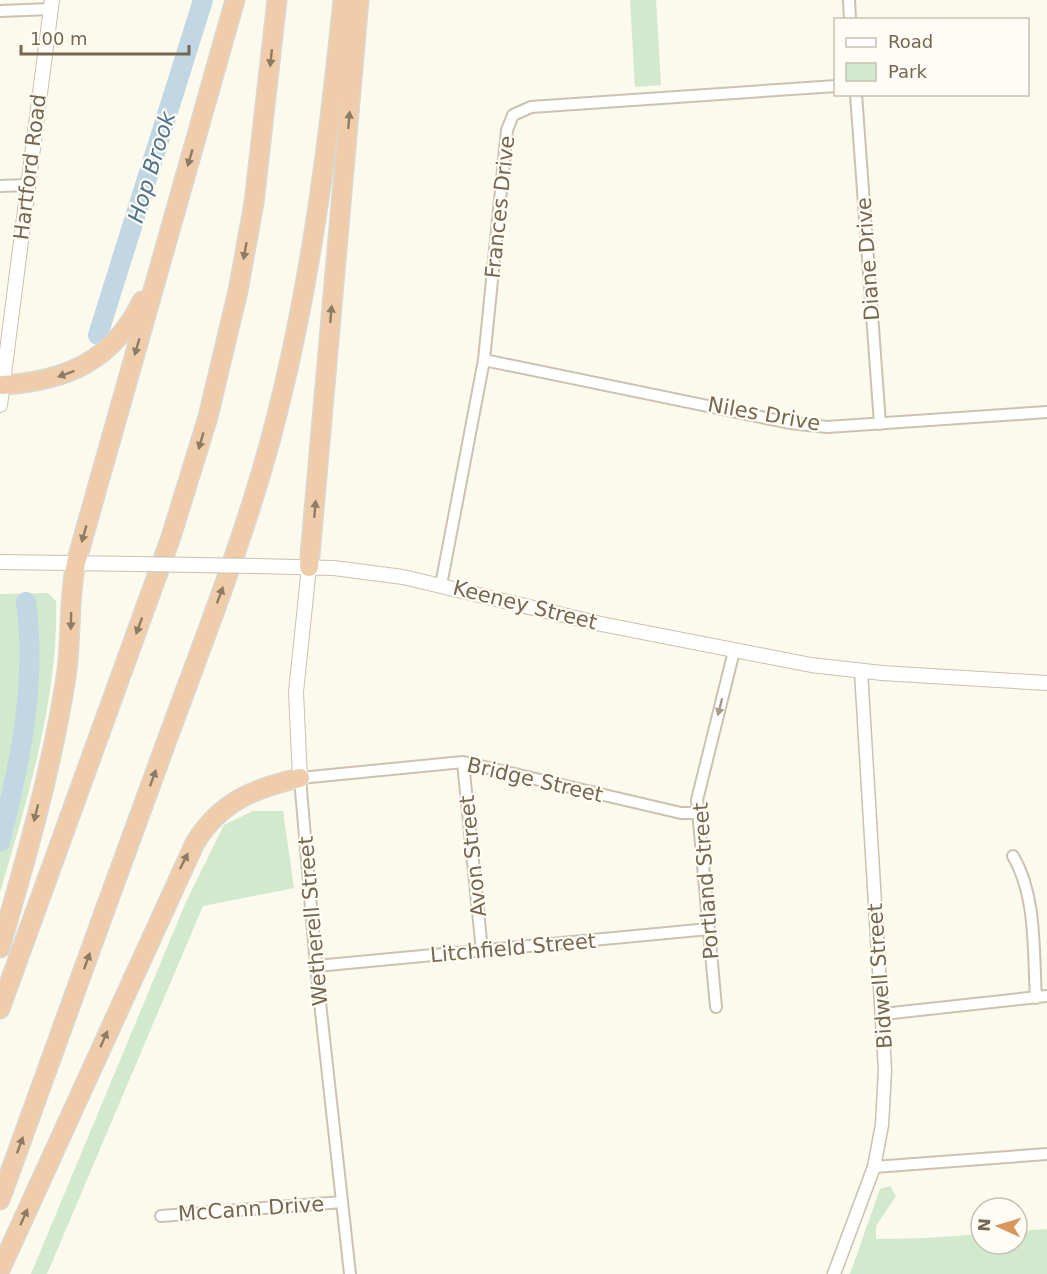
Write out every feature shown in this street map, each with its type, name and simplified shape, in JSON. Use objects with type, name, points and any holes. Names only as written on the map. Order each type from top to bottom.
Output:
[{"type":"highway","points":[[0,948],[60,711],[68,662],[72,590],[76,563],[235,0]]},
{"type":"highway","points":[[0,1009],[168,547],[208,417],[234,311],[254,203],[277,0]]},
{"type":"highway","points":[[0,1200],[221,591],[262,468],[289,367],[311,261],[325,166],[343,0]]},
{"type":"highway","points":[[309,567],[359,0]]},
{"type":"highway","points":[[1,385],[63,375],[85,365],[106,350],[135,316],[170,230]]},
{"type":"highway","points":[[0,1270],[195,843],[219,812],[242,795],[264,786],[300,778]]},
{"type":"main road","name":"Hartford Road","points":[[0,405],[51,5]]},
{"type":"main road","name":"Keeney Street","points":[[0,562],[309,567],[368,571],[441,585],[601,624],[734,651],[861,671],[1047,683]]},
{"type":"main road","name":"Wetherell Street","points":[[300,778],[296,692],[309,567]]},
{"type":"street","points":[[849,0],[850,18]]},
{"type":"street","points":[[0,11],[51,5]]},
{"type":"street","name":"Frances Drive","points":[[441,585],[484,360],[507,129],[513,114],[531,107],[834,86]]},
{"type":"street","name":"Diane Drive","points":[[856,96],[880,424]]},
{"type":"street","points":[[0,186],[28,185]]},
{"type":"street","name":"Niles Drive","points":[[484,360],[790,423],[827,427],[1047,412]]},
{"type":"street","name":"Portland Street","points":[[716,1006],[697,800],[734,651]]},
{"type":"street","name":"Bidwell Street","points":[[834,1274],[874,1167],[882,1125],[885,1070],[861,671]]},
{"type":"street","name":"Bridge Street","points":[[300,778],[463,762],[681,813],[697,813]]},
{"type":"street","name":"Avon Street","points":[[463,762],[482,951]]},
{"type":"street","name":"Wetherell Street","points":[[300,778],[316,966],[350,1274]]},
{"type":"street","points":[[883,1014],[1041,997],[1029,893],[1021,869],[1013,856]]},
{"type":"street","name":"Litchfield Street","points":[[316,966],[709,929]]},
{"type":"street","points":[[874,1167],[1047,1154]]},
{"type":"street","name":"McCann Drive","points":[[160,1216],[342,1202]]},
{"type":"green space","points":[[630,0],[656,0],[661,85],[635,87]]},
{"type":"green space","points":[[48,593],[56,601],[56,637],[47,711],[21,822],[0,892],[0,594]]},
{"type":"green space","points":[[253,811],[283,811],[294,888],[203,906],[47,1274],[31,1274],[186,902],[224,825]]},
{"type":"green space","points":[[890,1186],[896,1196],[876,1226],[876,1239],[969,1235],[969,1256],[1029,1256],[1029,1230],[1047,1229],[1047,1274],[850,1274],[880,1189]]},
{"type":"waterway","name":"Hop Brook","points":[[98,335],[203,0]]},
{"type":"waterway","name":"Hop Brook","points":[[0,842],[25,723],[29,663],[26,602]]}]
